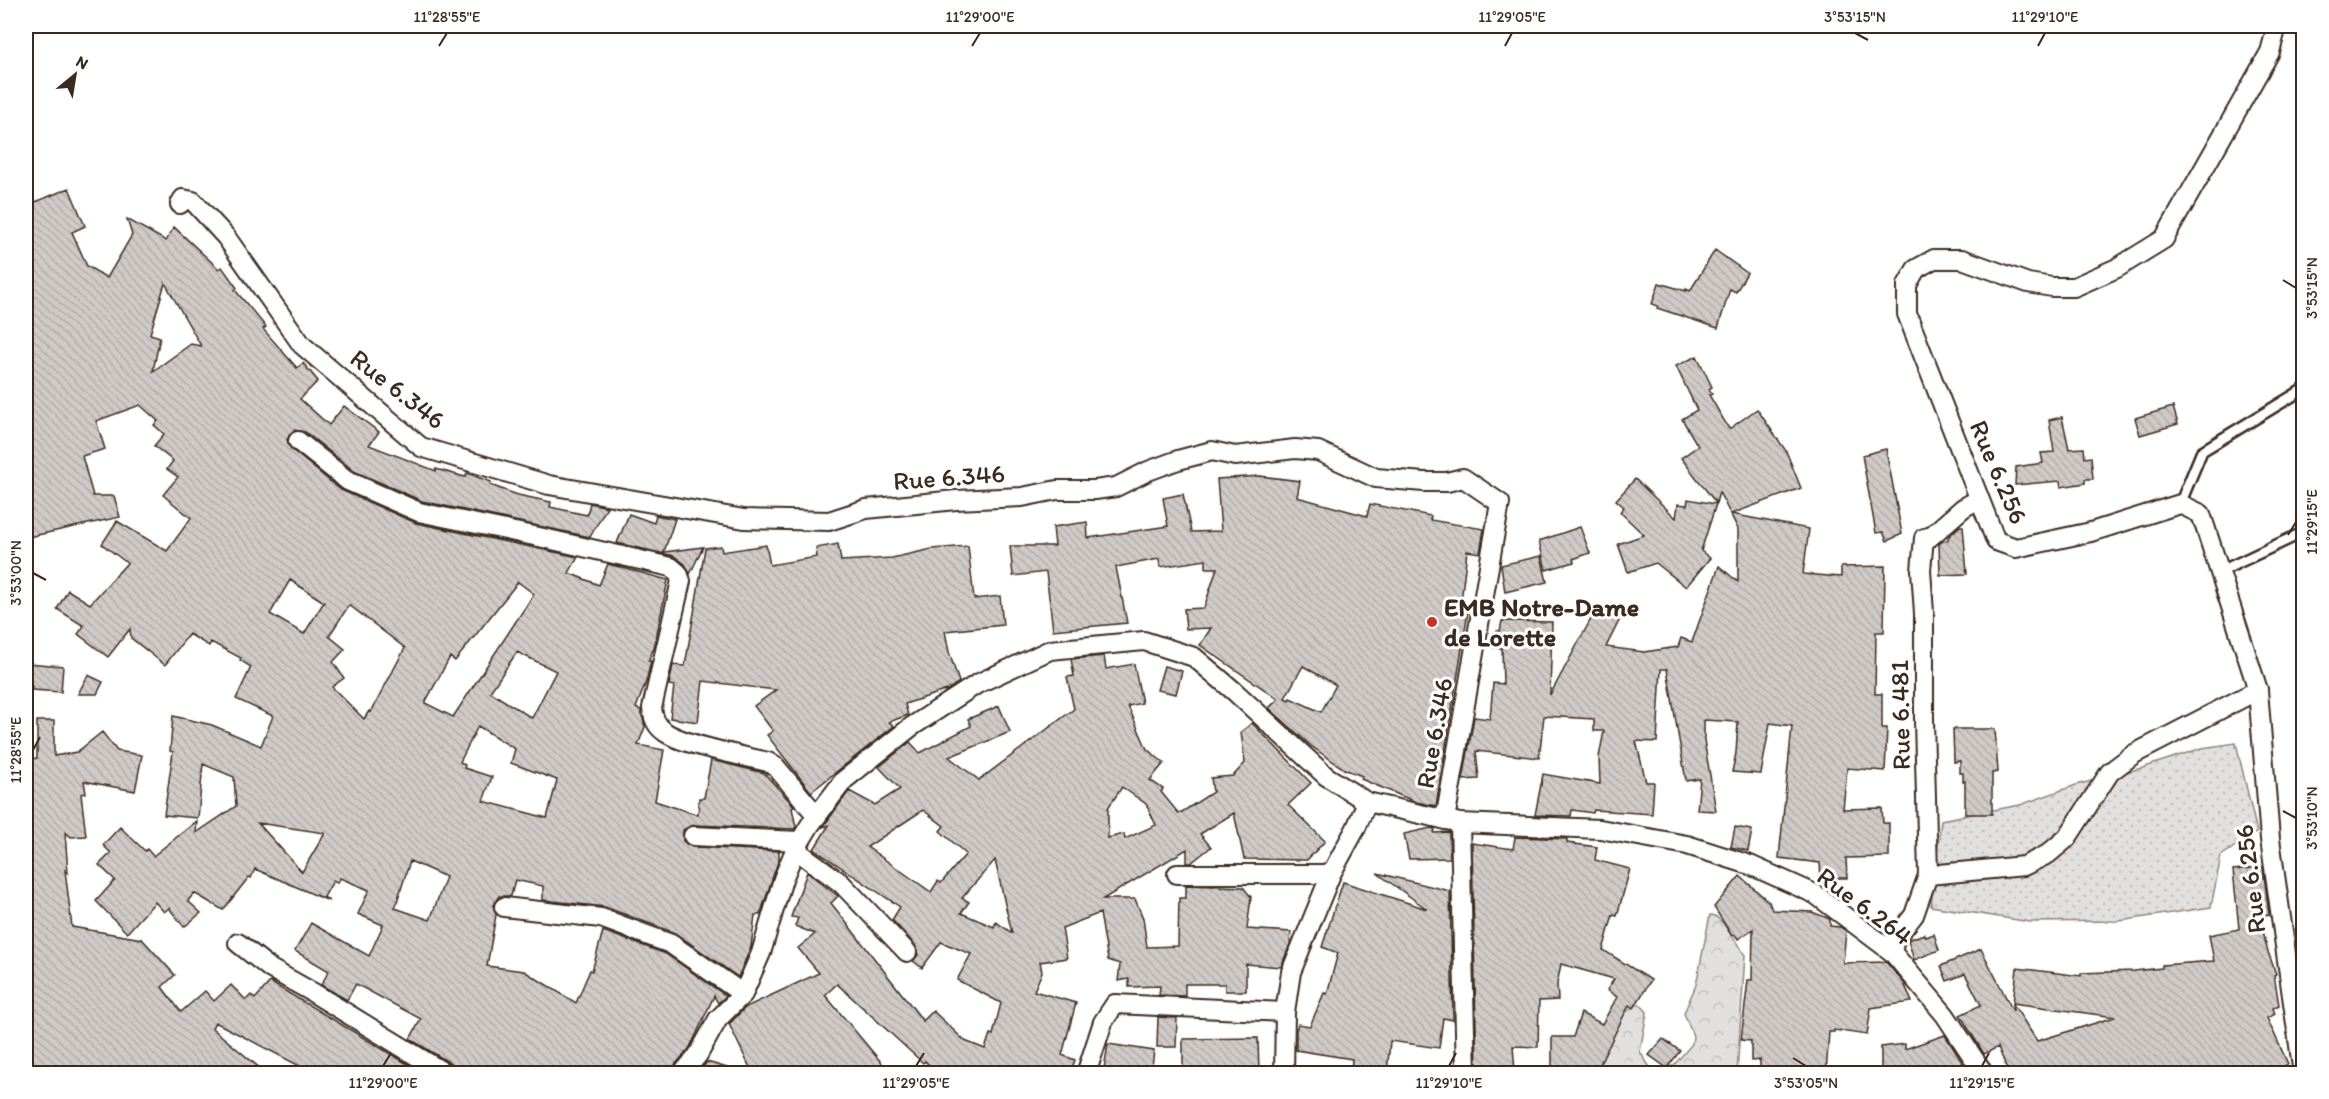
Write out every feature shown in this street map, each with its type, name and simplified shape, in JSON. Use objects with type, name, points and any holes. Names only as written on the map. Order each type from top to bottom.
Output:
[{"type":"street","name":"Rue 6.256","points":[[2277,26],[2270,52],[2163,240],[2117,268],[2074,287],[2052,287],[2028,283],[1962,259],[1934,259],[1916,269],[1907,285],[1907,314],[1996,541],[2016,548],[2091,532],[2180,504],[2201,514],[2258,690],[2270,838],[2303,1074]]},
{"type":"street","name":"Rue 6.346","points":[[180,204],[183,199],[193,201],[208,216],[226,237],[302,345],[421,447],[549,485],[744,519],[829,521],[866,509],[956,500],[1022,497],[1057,490],[1095,490],[1116,487],[1148,471],[1178,460],[1212,452],[1235,456],[1295,449],[1318,451],[1376,478],[1424,482],[1447,482],[1463,478],[1500,503],[1452,822],[1466,1074]]},
{"type":"street","points":[[298,441],[348,481],[419,512],[671,567],[678,573],[681,581],[652,708],[653,720],[664,732],[682,740],[768,762],[776,767],[817,816]]},
{"type":"street","name":"Rue 6.481","points":[[1892,952],[1895,939],[1914,915],[1928,875],[1924,613],[1921,570],[1924,538],[1930,537],[1963,508],[1979,499]]},
{"type":"street","name":"Rue 6.264","points":[[743,994],[761,953],[783,879],[798,846],[844,780],[911,727],[977,684],[1050,650],[1144,641],[1194,657],[1326,776],[1367,802],[1452,822],[1600,829],[1687,845],[1750,865],[1815,894],[1892,952],[1945,1015],[1984,1074]]},
{"type":"street","points":[[1928,875],[2024,866],[2048,854],[2067,838],[2110,772],[2134,754],[2258,690]]},
{"type":"street","points":[[1284,1074],[1285,1012],[1292,972],[1331,874],[1367,802]]},
{"type":"street","points":[[693,836],[798,846],[841,883],[908,952]]},
{"type":"street","points":[[1177,874],[1331,874]]},
{"type":"street","points":[[504,907],[601,918],[671,944],[743,994],[718,1019],[698,1055],[682,1074]]},
{"type":"street","points":[[238,943],[271,969],[446,1074]]},
{"type":"street","points":[[1086,1074],[1103,1022],[1115,1004],[1285,1012]]},
{"type":"lane","points":[[2180,504],[2202,451],[2304,389]]},
{"type":"lane","points":[[2219,572],[2304,531]]},
{"type":"green space","points":[[2236,743],[2257,832],[2221,856],[2211,907],[2119,921],[2030,922],[1931,906],[1941,820],[2020,805],[2076,785],[2142,768],[2202,748]]},
{"type":"green space","points":[[1710,915],[1723,923],[1745,955],[1737,1073],[1600,1074],[1612,1033],[1625,1014],[1632,1007],[1640,1004],[1647,1012],[1640,1052],[1651,1069],[1663,1070],[1674,1065],[1692,1044],[1693,1036],[1684,1013],[1696,985]]},
{"type":"building","points":[[69,188],[85,226],[72,232],[87,266],[107,278],[132,235],[127,219],[166,241],[174,227],[219,269],[222,267],[237,288],[235,290],[266,327],[263,329],[297,368],[303,363],[318,381],[300,399],[329,425],[344,406],[379,432],[369,445],[436,471],[436,469],[465,477],[467,473],[491,482],[490,485],[518,495],[551,502],[550,507],[587,515],[590,503],[607,507],[590,537],[422,501],[354,471],[305,432],[294,430],[287,440],[291,449],[341,490],[416,523],[578,557],[569,573],[599,585],[608,564],[668,580],[654,648],[648,661],[651,661],[646,682],[636,708],[641,710],[645,727],[638,745],[664,750],[655,801],[698,815],[699,798],[704,798],[711,760],[764,773],[794,806],[792,808],[796,827],[794,829],[694,825],[683,830],[683,841],[692,847],[779,851],[779,859],[760,915],[755,915],[751,947],[738,977],[675,933],[605,907],[543,900],[543,886],[515,880],[511,896],[499,896],[493,905],[496,915],[487,966],[524,971],[576,1003],[590,970],[592,971],[603,931],[666,954],[726,996],[718,1003],[714,996],[689,1049],[673,1067],[671,1074],[457,1073],[452,1064],[410,1039],[421,1019],[356,984],[347,1000],[321,985],[329,971],[295,951],[311,923],[369,956],[383,925],[358,914],[369,890],[340,878],[337,883],[333,881],[324,897],[329,901],[255,869],[251,878],[249,877],[223,910],[194,893],[188,901],[201,913],[184,927],[169,908],[164,912],[155,902],[127,933],[96,901],[115,880],[99,865],[111,853],[103,845],[120,827],[153,856],[197,821],[196,833],[236,806],[234,777],[203,764],[198,818],[164,815],[173,752],[170,751],[173,716],[212,725],[261,746],[273,716],[236,699],[251,667],[240,660],[241,658],[211,642],[209,646],[189,634],[165,665],[131,638],[130,629],[108,657],[78,634],[84,626],[57,609],[68,590],[90,604],[127,563],[102,544],[117,521],[167,551],[191,518],[163,495],[178,477],[167,469],[173,461],[154,446],[164,434],[154,425],[158,421],[140,405],[96,421],[105,449],[82,456],[93,496],[114,496],[120,517],[28,537],[26,523],[26,206]],"holes":[[[165,283],[201,346],[191,344],[153,371],[160,337],[150,334]],[[290,580],[324,602],[304,634],[270,614]],[[518,582],[534,594],[453,717],[425,703],[450,657],[455,661]],[[349,605],[405,648],[371,712],[369,711],[364,719],[332,687],[344,678],[333,662],[345,649],[329,636]],[[517,652],[556,671],[532,718],[490,692]],[[478,726],[515,749],[511,763],[557,780],[547,818],[483,801],[492,777],[464,768],[465,765],[460,762]],[[258,823],[325,833],[302,872]],[[410,861],[446,877],[430,920],[395,908]]]},
{"type":"building","points":[[1715,250],[1747,273],[1736,292],[1730,289],[1718,328],[1657,308],[1658,306],[1652,304],[1659,283],[1690,291]]},
{"type":"building","points":[[1697,356],[1712,387],[1709,389],[1712,394],[1709,395],[1729,429],[1757,409],[1786,451],[1801,488],[1731,514],[1809,529],[1803,574],[1841,577],[1841,567],[1885,566],[1884,632],[1876,632],[1875,694],[1882,694],[1882,728],[1887,728],[1885,771],[1847,768],[1843,809],[1882,808],[1883,823],[1889,823],[1889,857],[1846,858],[1847,878],[1821,878],[1820,863],[1779,858],[1792,726],[1770,723],[1761,774],[1732,772],[1738,722],[1704,720],[1704,740],[1716,811],[1697,810],[1700,779],[1686,781],[1667,669],[1661,669],[1657,742],[1636,741],[1646,782],[1654,782],[1652,814],[1594,810],[1593,813],[1572,810],[1571,816],[1535,815],[1543,774],[1600,784],[1599,757],[1604,731],[1594,731],[1594,719],[1544,716],[1539,758],[1476,751],[1479,779],[1463,780],[1474,717],[1490,719],[1493,683],[1503,684],[1502,648],[1494,648],[1497,631],[1500,631],[1502,621],[1552,622],[1550,695],[1597,608],[1619,621],[1606,647],[1644,652],[1678,647],[1681,638],[1692,642],[1719,566],[1738,582],[1738,529],[1719,492],[1716,503],[1681,458],[1698,446],[1682,419],[1697,410],[1676,366]]},
{"type":"building","points":[[2173,407],[2178,424],[2140,435],[2135,418]]},
{"type":"building","points":[[2062,417],[2069,449],[2084,448],[2085,458],[2091,457],[2093,479],[2085,479],[2085,483],[2061,487],[2060,481],[2015,485],[2016,467],[2043,463],[2041,453],[2054,452],[2049,420]]},
{"type":"building","points":[[1886,449],[1902,534],[1887,541],[1883,532],[1876,533],[1862,455]]},
{"type":"building","points":[[1260,476],[1300,481],[1297,497],[1367,516],[1370,504],[1431,516],[1430,520],[1484,529],[1480,553],[1467,551],[1460,610],[1468,612],[1436,806],[1416,802],[1361,779],[1362,776],[1344,769],[1311,746],[1269,708],[1278,699],[1200,645],[1211,628],[1186,629],[1184,609],[1204,608],[1217,568],[1206,568],[1206,560],[1160,567],[1159,559],[1116,567],[1127,623],[1053,630],[1046,572],[1013,576],[1010,546],[1055,546],[1053,527],[1087,522],[1088,538],[1168,526],[1163,498],[1183,494],[1191,532],[1221,531],[1217,479]],"holes":[[[1303,666],[1336,685],[1321,712],[1290,698],[1289,700],[1285,698]]]},
{"type":"building","points":[[1635,479],[1676,518],[1678,504],[1687,505],[1688,499],[1716,504],[1701,551],[1710,558],[1686,587],[1656,563],[1628,572],[1618,544],[1644,535],[1620,512],[1624,507],[1616,500]]},
{"type":"building","points":[[629,514],[654,523],[656,515],[675,519],[664,552],[703,547],[690,574],[685,564],[674,556],[617,543]]},
{"type":"building","points":[[1963,526],[1967,574],[1940,575],[1939,544],[1948,540],[1948,537]]},
{"type":"building","points":[[1580,527],[1590,553],[1573,559],[1574,562],[1546,570],[1539,541]]},
{"type":"building","points":[[838,544],[841,561],[892,558],[932,549],[968,546],[974,599],[1000,596],[1003,625],[945,631],[959,682],[947,690],[905,704],[908,715],[889,722],[894,726],[811,792],[767,735],[773,731],[754,706],[776,690],[703,681],[698,722],[670,718],[674,686],[669,685],[673,665],[685,666],[705,548],[721,546],[722,552],[766,545],[770,565],[817,557],[816,548]]},
{"type":"building","points":[[1541,556],[1547,582],[1505,592],[1501,565]]},
{"type":"building","points":[[1104,656],[1106,669],[1134,664],[1142,703],[1128,706],[1147,749],[1164,763],[1150,780],[1163,789],[1161,792],[1179,814],[1213,792],[1211,778],[1233,776],[1245,763],[1241,732],[1252,723],[1311,783],[1288,805],[1325,841],[1307,860],[1244,859],[1234,813],[1200,834],[1211,847],[1191,863],[1187,863],[1187,849],[1103,899],[1135,899],[1143,918],[1147,947],[1178,946],[1179,898],[1186,898],[1186,885],[1243,887],[1251,897],[1247,929],[1291,932],[1290,944],[1281,967],[1246,964],[1246,991],[1225,991],[1225,984],[1185,984],[1185,996],[1159,995],[1160,986],[1129,987],[1129,979],[1118,981],[1120,964],[1108,960],[1100,913],[1062,928],[1067,958],[1040,962],[1042,972],[1034,991],[1076,1003],[1062,1055],[1075,1060],[1070,1074],[937,1074],[837,984],[825,995],[891,1074],[753,1074],[729,1024],[746,1007],[819,973],[798,948],[815,934],[795,926],[798,918],[791,917],[807,872],[838,896],[831,903],[923,1021],[933,1011],[965,1041],[985,1049],[990,1034],[993,1035],[1001,1003],[957,980],[971,954],[941,942],[922,968],[913,961],[918,955],[915,945],[892,920],[900,907],[814,849],[829,825],[823,827],[849,791],[875,805],[900,789],[879,767],[910,742],[920,753],[971,726],[968,719],[999,706],[1010,732],[949,757],[979,780],[1074,709],[1067,677],[1074,676],[1071,659]],"holes":[[[1122,787],[1146,804],[1156,825],[1125,839],[1124,834],[1108,838],[1108,808]],[[923,810],[944,826],[940,831],[966,854],[941,883],[938,881],[931,892],[867,847]],[[995,860],[1012,933],[996,922],[994,927],[961,913],[969,902],[962,898]]]},
{"type":"building","points":[[26,663],[63,666],[61,692],[32,690],[32,686],[26,686]]},
{"type":"building","points":[[1164,666],[1182,671],[1176,694],[1157,690]]},
{"type":"building","points":[[88,675],[103,682],[97,694],[78,694]]},
{"type":"building","points":[[37,721],[54,721],[54,756],[77,752],[102,732],[117,751],[142,755],[135,791],[84,781],[86,793],[81,794],[86,836],[71,837],[65,832],[68,873],[65,870],[72,927],[142,939],[175,975],[162,987],[181,1012],[205,991],[214,1001],[231,985],[246,1000],[251,995],[255,999],[270,982],[411,1066],[406,1074],[315,1074],[215,1022],[212,1028],[267,1074],[28,1074],[30,1044],[26,1045],[26,760],[37,758]]},
{"type":"building","points":[[1953,729],[1995,729],[1998,772],[1992,773],[1992,814],[1965,814],[1965,781],[1963,782],[1963,773],[1960,773],[1960,761],[1954,762]]},
{"type":"building","points":[[1735,827],[1752,830],[1748,851],[1731,847]]},
{"type":"building","points":[[1435,829],[1434,833],[1449,832],[1450,858],[1409,859],[1404,834]]},
{"type":"building","points":[[1515,837],[1567,839],[1567,843],[1597,847],[1595,860],[1630,869],[1617,916],[1613,915],[1603,950],[1651,980],[1634,1008],[1629,1005],[1599,1066],[1596,1064],[1591,1074],[1552,1074],[1552,1037],[1573,1037],[1581,1013],[1602,1024],[1617,997],[1607,990],[1614,979],[1561,964],[1557,984],[1558,1000],[1539,1001],[1538,1047],[1513,1046],[1515,1072],[1477,1074],[1472,843],[1513,849]]},
{"type":"building","points":[[2263,867],[2269,915],[2260,916],[2267,949],[2276,974],[2274,975],[2279,1005],[2273,1008],[2275,1014],[2267,1018],[2288,1064],[2268,1074],[2009,1074],[1998,1047],[1984,1054],[1960,1015],[1981,1005],[1965,974],[1947,981],[1941,966],[1981,949],[2013,1011],[2013,1004],[2037,1041],[2115,1017],[2013,1003],[2017,968],[2081,976],[2081,973],[2134,971],[2162,968],[2162,965],[2214,961],[2209,935],[2239,929],[2233,870]]},
{"type":"building","points":[[1377,873],[1450,891],[1453,1020],[1443,1018],[1439,1048],[1390,1041],[1387,1074],[1351,1074],[1352,1059],[1296,1050],[1296,1030],[1298,1024],[1310,1026],[1324,993],[1327,994],[1338,953],[1322,947],[1343,882],[1427,909]]},
{"type":"building","points":[[1740,876],[1769,902],[1772,910],[1812,912],[1830,919],[1830,926],[1840,927],[1846,931],[1843,963],[1886,962],[1904,983],[1912,1002],[1871,1008],[1867,1035],[1834,1030],[1834,1032],[1829,1032],[1826,1074],[1760,1074],[1760,1060],[1751,1061],[1751,1041],[1741,1040],[1748,980],[1752,980],[1753,929],[1738,939],[1735,935],[1732,936],[1714,907]]},
{"type":"building","points":[[1924,934],[1926,937],[1934,934],[1939,950],[1914,960],[1908,940]]},
{"type":"building","points":[[1158,1017],[1177,1018],[1176,1047],[1157,1047]]},
{"type":"building","points":[[1945,1035],[1964,1065],[1961,1066],[1966,1074],[1881,1074],[1881,1047],[1905,1044],[1905,1049]]},
{"type":"building","points":[[1258,1038],[1259,1074],[1183,1074],[1183,1039]]},
{"type":"building","points":[[1663,1039],[1680,1051],[1667,1068],[1649,1055]]},
{"type":"building","points":[[1108,1044],[1154,1051],[1151,1074],[1133,1074],[1104,1069]]},
{"type":"building","points":[[707,1062],[731,1069],[730,1074],[697,1074]]},
{"type":"place","name":"EMB Notre-Dame de Lorette","points":[[1432,622]]}]
